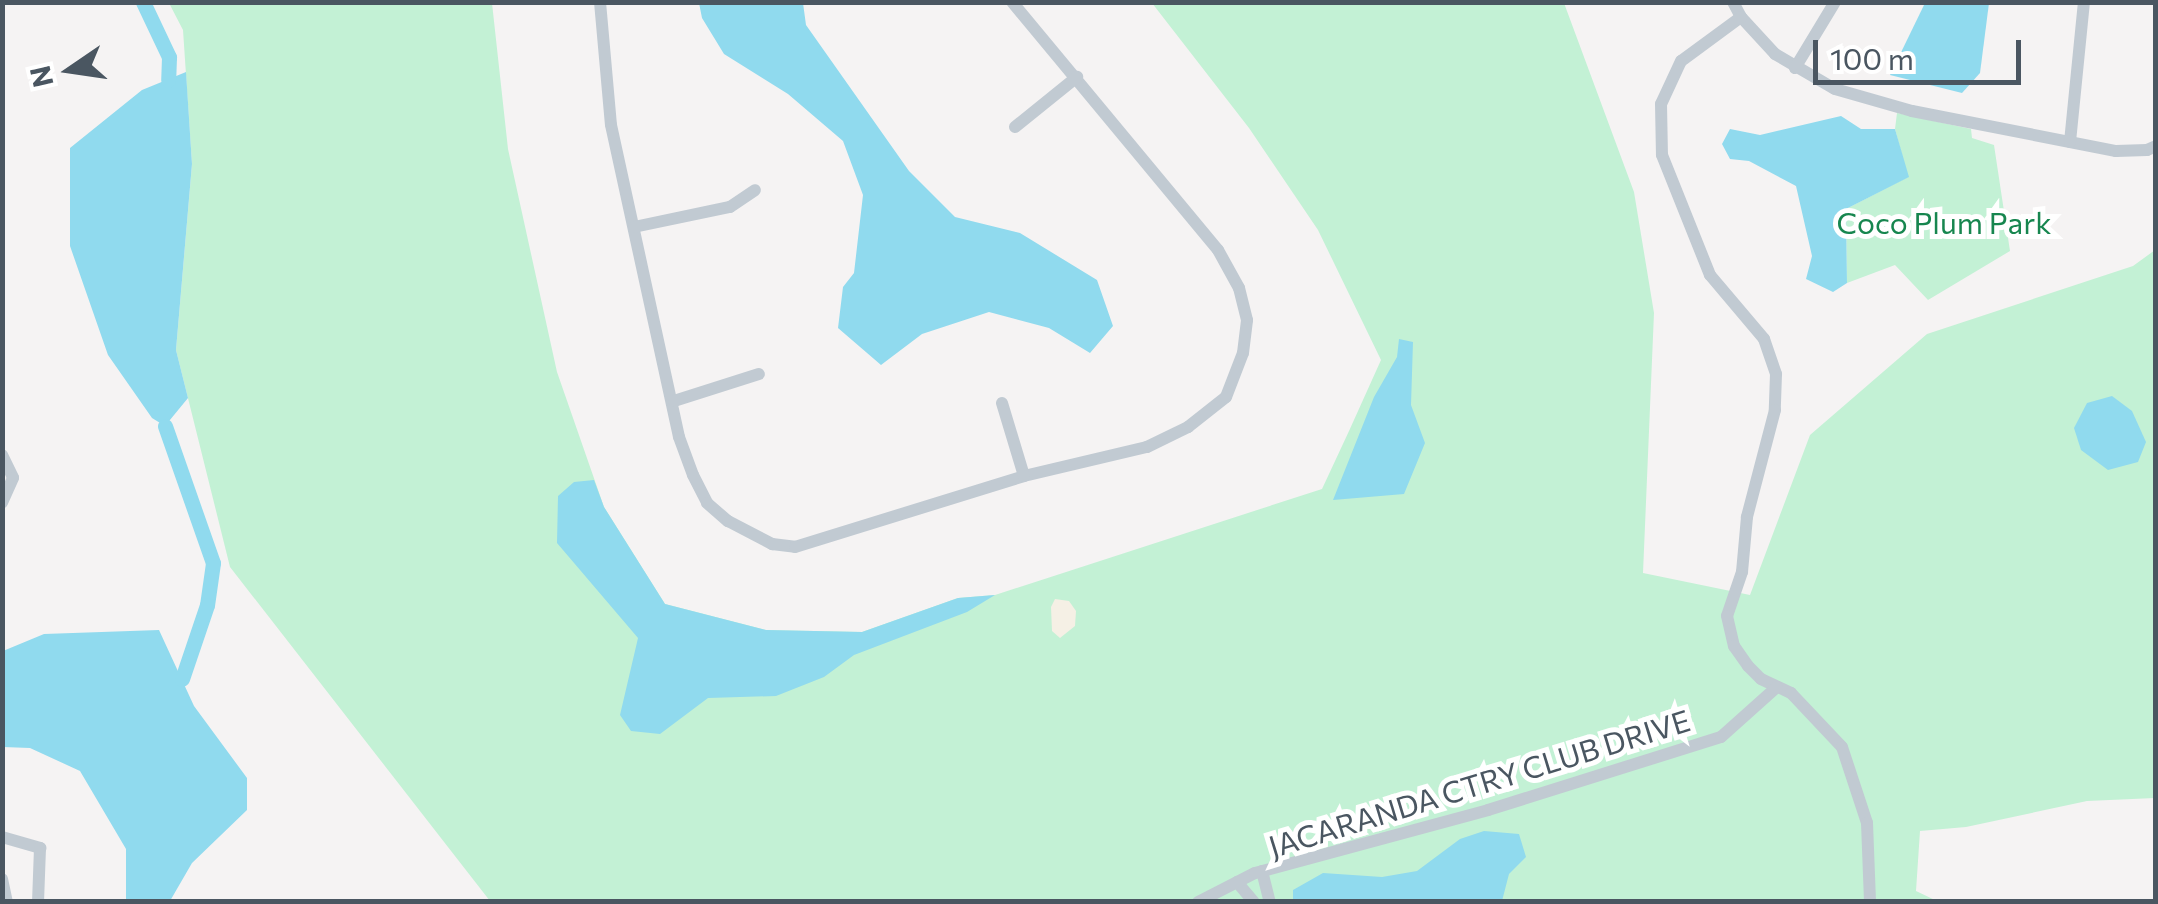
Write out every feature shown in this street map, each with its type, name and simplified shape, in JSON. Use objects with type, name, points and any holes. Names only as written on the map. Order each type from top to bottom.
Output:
[{"type":"street","points":[[600,2],[611,125],[680,437],[707,503],[751,535],[772,544],[814,544],[1024,476],[1147,447],[1188,427],[1226,397],[1243,353],[1247,320],[1240,288],[1218,250],[1012,2]]},
{"type":"street","points":[[1733,2],[1740,18],[1774,54],[1835,89],[1912,111],[2116,151],[2156,146]]},
{"type":"street","points":[[1796,68],[1835,2]]},
{"type":"street","points":[[2070,142],[2084,2]]},
{"type":"street","points":[[1740,18],[1681,61],[1660,104],[1662,156],[1710,275],[1764,339],[1776,374],[1775,410],[1747,516],[1742,572],[1727,616],[1734,646],[1761,679],[1790,693],[1819,718],[1842,747],[1867,823],[1870,902]]},
{"type":"street","points":[[1015,127],[1078,77]]},
{"type":"street","points":[[634,227],[730,207],[754,190]]},
{"type":"street","points":[[674,401],[758,374]]},
{"type":"street","points":[[1002,403],[1024,476]]},
{"type":"street","points":[[2,454],[12,478],[2,502]]},
{"type":"street","name":"JACARANDA CTRY CLUB DRIVE","points":[[1270,902],[1262,871],[1488,810],[1721,737],[1777,687]]},
{"type":"street","points":[[2,837],[40,848],[38,902]]},
{"type":"street","points":[[1198,902],[1262,871]]},
{"type":"street","points":[[2,880],[7,902]]},
{"type":"street","name":"JACARANDA CTRY CLUB DRIVE","points":[[1237,882],[1254,902]]},
{"type":"green space","points":[[169,3],[492,3],[508,149],[557,372],[604,507],[665,604],[766,630],[862,632],[958,598],[995,595],[1322,489],[1349,431],[1381,360],[1318,230],[1249,128],[1152,3],[1564,3],[1634,192],[1654,313],[1643,573],[1750,595],[1810,435],[1927,334],[2133,266],[2155,250],[2155,798],[2087,801],[1966,827],[1920,831],[1916,891],[1937,901],[490,901],[230,567],[176,350],[192,164],[183,30]]},
{"type":"green space","name":"Coco Plum Park","points":[[1897,113],[1971,129],[1972,138],[1994,145],[2010,251],[1928,300],[1895,265],[1847,283],[1846,209],[1908,177],[1895,129]]},
{"type":"sand","points":[[1055,599],[1069,601],[1076,611],[1075,626],[1060,638],[1052,631],[1051,607]]},
{"type":"water","points":[[699,3],[803,3],[806,25],[909,171],[955,217],[1020,233],[1097,280],[1113,326],[1090,353],[1049,328],[989,312],[922,334],[881,365],[838,328],[843,287],[854,273],[863,195],[843,141],[788,94],[724,54],[702,18]]},
{"type":"water","points":[[1925,3],[1989,3],[1980,73],[1962,93],[1890,75]]},
{"type":"water","points":[[186,72],[192,164],[176,350],[188,398],[165,426],[152,418],[108,355],[70,246],[70,148],[142,90]]},
{"type":"water","points":[[1841,116],[1861,129],[1895,129],[1909,177],[1846,209],[1847,283],[1833,292],[1806,279],[1812,256],[1796,186],[1749,161],[1730,159],[1722,144],[1730,129],[1760,135]]},
{"type":"water","points":[[1399,339],[1413,342],[1411,405],[1425,443],[1404,494],[1333,500],[1374,397],[1397,357]]},
{"type":"water","points":[[2112,396],[2132,411],[2146,442],[2138,462],[2108,470],[2081,450],[2074,428],[2087,403]]},
{"type":"water","points":[[594,480],[604,507],[665,604],[766,630],[862,632],[958,598],[995,595],[967,612],[854,655],[824,677],[776,696],[708,698],[660,734],[631,731],[620,715],[638,638],[557,543],[558,496],[574,482]]},
{"type":"water","points":[[159,630],[194,706],[247,778],[247,810],[192,863],[170,901],[126,901],[126,849],[80,771],[30,748],[3,747],[3,651],[44,634]]},
{"type":"water","points":[[1484,831],[1519,834],[1526,857],[1509,874],[1502,901],[1293,901],[1293,890],[1323,873],[1382,877],[1417,871],[1460,839]]},
{"type":"waterway","points":[[143,2],[169,57],[168,80]]},
{"type":"waterway","points":[[165,426],[213,563],[207,605],[182,679]]}]
